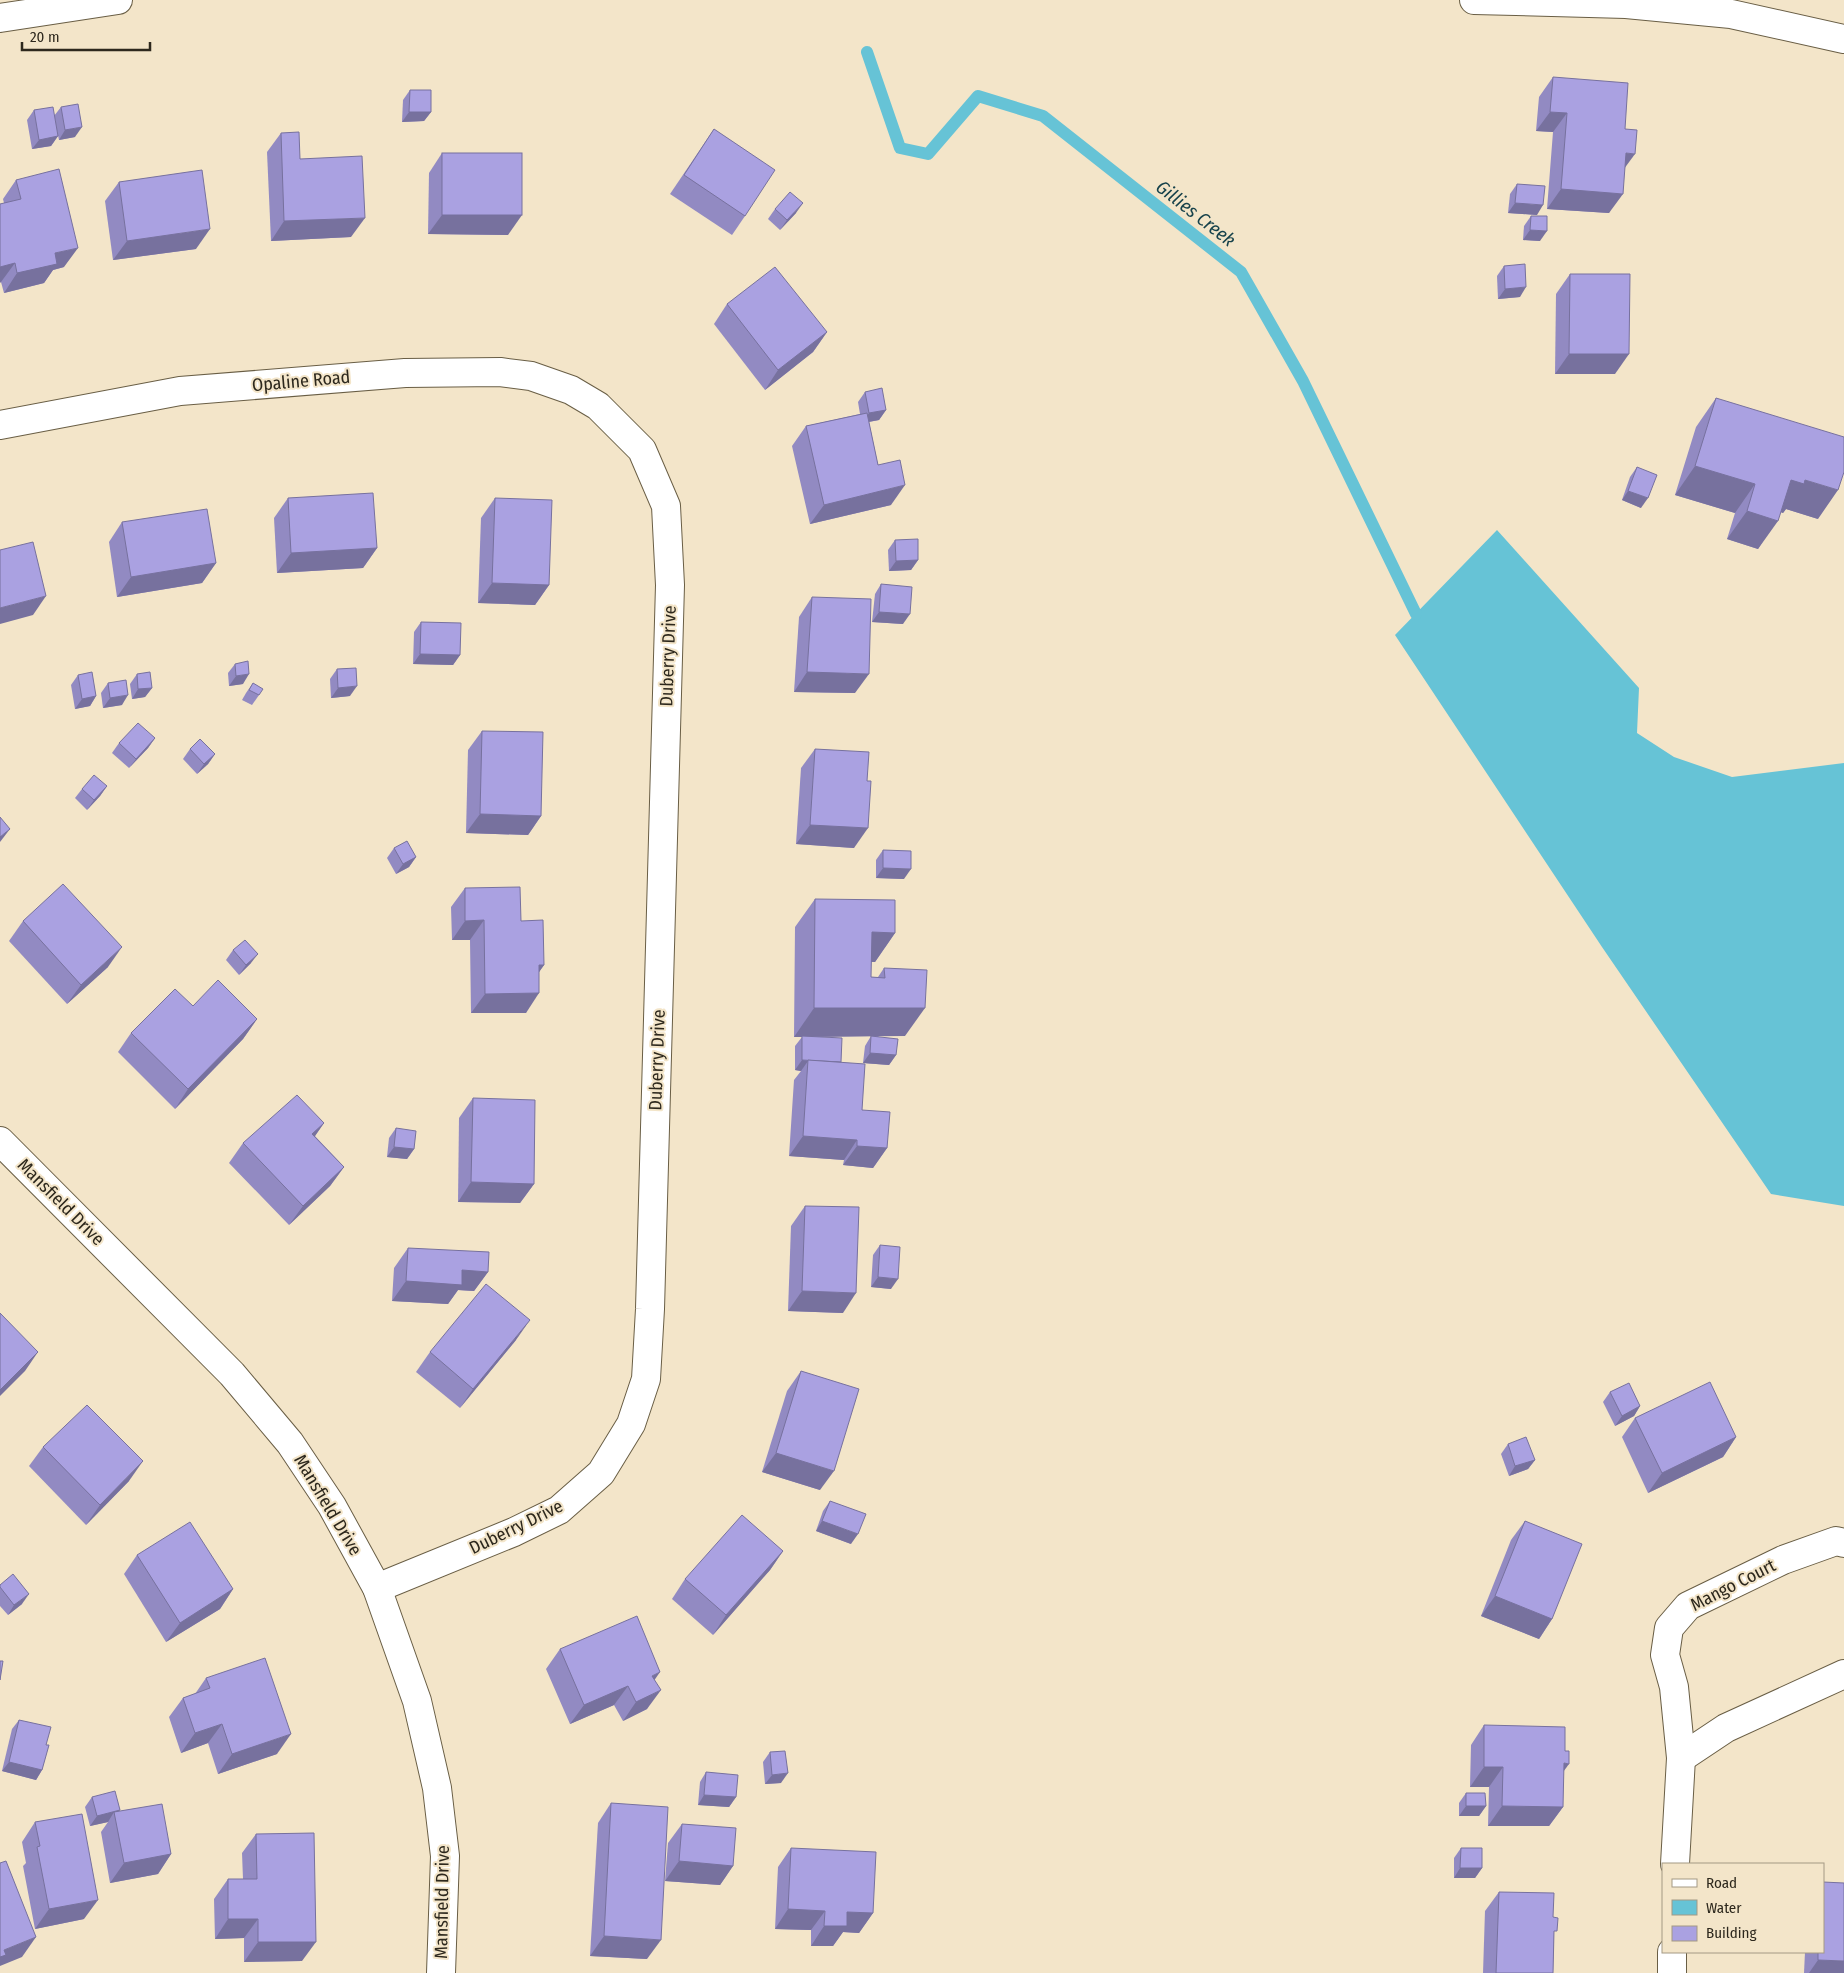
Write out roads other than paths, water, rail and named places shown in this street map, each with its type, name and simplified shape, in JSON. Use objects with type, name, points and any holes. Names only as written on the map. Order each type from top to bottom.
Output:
[{"type":"street","points":[[0,18],[118,0]]},
{"type":"street","points":[[1474,0],[1626,4],[1731,14],[1844,39]]},
{"type":"street","name":"Opaline Road","points":[[0,425],[22,419],[180,391],[405,373],[500,372],[531,376],[571,390],[598,406]]},
{"type":"street","name":"Duberry Drive","points":[[377,1588],[514,1532],[559,1510],[601,1473],[631,1424],[646,1379],[650,1309],[670,585],[666,506],[642,450],[598,406]]},
{"type":"street","name":"Mansfield Drive","points":[[0,1141],[232,1374],[295,1450],[332,1506],[377,1588],[417,1701],[437,1788],[445,1856],[441,1973]]},
{"type":"street","name":"Mango Court","points":[[1676,1863],[1681,1758],[1674,1687],[1665,1655],[1669,1628],[1688,1606],[1757,1572],[1783,1560],[1836,1541],[1844,1543]]},
{"type":"street","points":[[1681,1758],[1726,1728],[1844,1674]]},
{"type":"street","points":[[1672,1953],[1672,1973]]},
{"type":"water","points":[[1497,530],[1639,688],[1637,733],[1674,757],[1732,777],[1844,763],[1844,1206],[1771,1194],[1602,947],[1395,635]]},
{"type":"waterway","name":"Gillies Creek","points":[[867,52],[900,148],[928,154],[978,96],[1043,116],[1241,272],[1303,381],[1416,614]]}]
